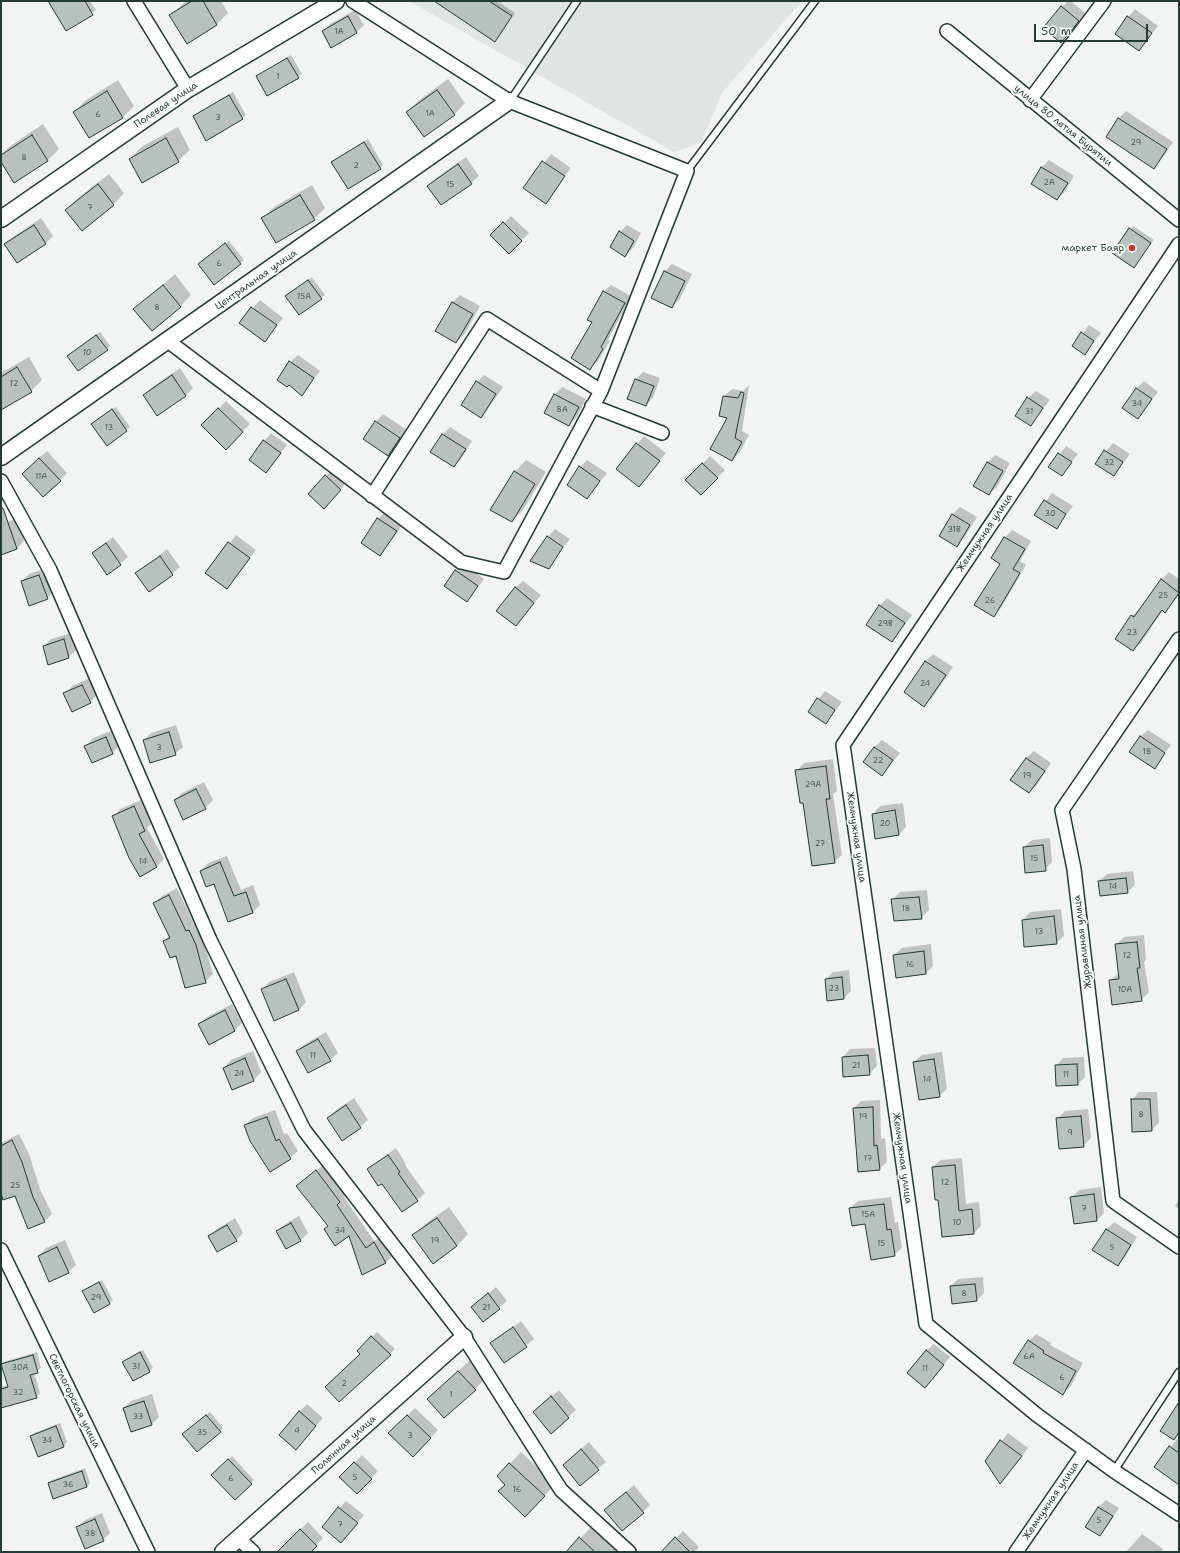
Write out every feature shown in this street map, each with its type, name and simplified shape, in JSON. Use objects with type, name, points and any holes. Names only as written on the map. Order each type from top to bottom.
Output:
[{"type":"street","points":[[134,1],[188,89]]},
{"type":"street","name":"Полевая улица","points":[[1,219],[188,89],[336,1]]},
{"type":"street","points":[[168,341],[461,562],[504,572],[600,390],[687,171],[509,101],[353,1]]},
{"type":"street","points":[[1030,100],[1104,1]]},
{"type":"street","name":"улица 80 летия Бурятии","points":[[947,31],[1179,220]]},
{"type":"street","name":"Центральная улица","points":[[1,457],[509,101]]},
{"type":"street","name":"Жемчужная улица","points":[[1179,244],[843,745],[926,1324],[1037,1415],[1114,1471],[1179,1514]]},
{"type":"street","points":[[372,496],[487,319],[600,390]]},
{"type":"street","points":[[592,406],[662,433]]},
{"type":"street","points":[[1,481],[50,570],[210,940],[304,1130],[464,1337],[561,1490],[629,1552]]},
{"type":"street","name":"Журавлиная улица","points":[[1179,639],[1062,810],[1074,869],[1113,1201],[1179,1247]]},
{"type":"street","name":"Светлогорская улица","points":[[1,1250],[148,1552]]},
{"type":"street","name":"Полынная улица","points":[[223,1552],[464,1337]]},
{"type":"street","name":"Жемчужная улица","points":[[1016,1552],[1086,1450]]},
{"type":"street","points":[[239,1539],[253,1552]]},
{"type":"lane","points":[[509,101],[577,1]]},
{"type":"lane","points":[[687,171],[815,1]]},
{"type":"lane","points":[[1114,1471],[1179,1372]]},
{"type":"shaded area","points":[[409,1],[802,1],[722,93],[701,143],[674,152]]},
{"type":"building","points":[[48,1],[85,1],[93,15],[66,31]]},
{"type":"building","points":[[192,1],[203,1],[217,25],[187,44],[169,15]]},
{"type":"building","points":[[434,1],[489,1],[512,16],[495,42]]},
{"type":"building","points":[[1061,6],[1079,21],[1061,43],[1043,28]]},
{"type":"building","points":[[348,16],[357,33],[331,48],[322,31]]},
{"type":"building","points":[[1127,16],[1152,33],[1139,51],[1115,34]]},
{"type":"building","points":[[287,58],[299,78],[267,96],[256,76]]},
{"type":"building","points":[[437,90],[455,115],[424,137],[406,112]]},
{"type":"building","points":[[107,91],[123,118],[89,138],[73,112]]},
{"type":"building","points":[[229,95],[243,119],[206,141],[193,116]]},
{"type":"building","points":[[1118,118],[1167,149],[1154,169],[1106,137]]},
{"type":"building","points":[[32,135],[48,161],[14,183],[1,162],[1,155]]},
{"type":"building","points":[[166,138],[179,162],[142,183],[129,159]]},
{"type":"building","points":[[364,142],[381,169],[348,189],[331,162]]},
{"type":"building","points":[[542,161],[565,176],[546,204],[523,188]]},
{"type":"building","points":[[458,164],[472,184],[441,205],[427,186]]},
{"type":"building","points":[[1041,167],[1068,183],[1057,200],[1031,184]]},
{"type":"building","points":[[98,184],[114,205],[82,231],[65,210]]},
{"type":"building","points":[[300,195],[315,220],[276,243],[261,218]]},
{"type":"building","points":[[503,222],[522,241],[509,254],[490,235]]},
{"type":"building","points":[[34,225],[46,244],[17,263],[4,244]]},
{"type":"building","name":"маркет Баяр","points":[[1129,228],[1151,243],[1134,268],[1112,253]]},
{"type":"building","points":[[619,231],[634,241],[625,257],[610,247]]},
{"type":"building","points":[[225,243],[241,264],[214,285],[198,264]]},
{"type":"building","points":[[664,271],[685,281],[672,308],[651,298]]},
{"type":"building","points":[[308,280],[322,299],[299,315],[285,296]]},
{"type":"building","points":[[163,285],[181,307],[152,331],[133,309]]},
{"type":"building","points":[[603,291],[625,303],[601,347],[603,349],[590,370],[571,358],[592,322],[587,320]]},
{"type":"building","points":[[452,302],[473,314],[456,343],[435,331]]},
{"type":"building","points":[[251,307],[277,325],[265,342],[239,323]]},
{"type":"building","points":[[1081,332],[1094,341],[1085,355],[1072,346]]},
{"type":"building","points":[[96,335],[108,350],[78,371],[67,356]]},
{"type":"building","points":[[289,361],[314,378],[302,396],[289,385],[287,387],[277,380]]},
{"type":"building","points":[[17,367],[32,392],[1,410],[1,377]]},
{"type":"building","points":[[172,375],[186,396],[157,416],[143,395]]},
{"type":"building","points":[[635,379],[654,386],[646,406],[627,399]]},
{"type":"building","points":[[476,381],[496,394],[481,418],[461,405]]},
{"type":"building","points":[[1136,388],[1152,399],[1138,419],[1122,408]]},
{"type":"building","points":[[741,392],[744,393],[735,438],[742,442],[732,461],[710,449],[727,418],[719,416],[723,396],[738,398]]},
{"type":"building","points":[[554,394],[579,407],[569,426],[544,413]]},
{"type":"building","points":[[1027,397],[1043,408],[1031,426],[1015,416]]},
{"type":"building","points":[[218,408],[243,432],[226,450],[201,425]]},
{"type":"building","points":[[112,409],[127,431],[107,446],[91,424]]},
{"type":"building","points":[[375,421],[400,438],[388,456],[363,439]]},
{"type":"building","points":[[442,434],[466,449],[454,467],[430,452]]},
{"type":"building","points":[[263,440],[281,453],[266,473],[249,460]]},
{"type":"building","points":[[636,443],[660,461],[639,487],[616,469]]},
{"type":"building","points":[[1104,450],[1123,462],[1114,476],[1095,464]]},
{"type":"building","points":[[1058,453],[1072,462],[1062,476],[1048,467]]},
{"type":"building","points":[[39,458],[61,481],[43,497],[22,474]]},
{"type":"building","points":[[987,462],[1003,471],[989,495],[973,486]]},
{"type":"building","points":[[702,463],[718,478],[701,495],[685,480]]},
{"type":"building","points":[[579,466],[600,481],[587,499],[567,485]]},
{"type":"building","points":[[514,471],[535,484],[512,522],[490,510]]},
{"type":"building","points":[[325,475],[341,490],[324,509],[308,494]]},
{"type":"building","points":[[1044,500],[1066,514],[1057,529],[1034,515]]},
{"type":"building","points":[[1,508],[3,508],[17,549],[1,555]]},
{"type":"building","points":[[952,514],[970,525],[957,547],[939,536]]},
{"type":"building","points":[[377,518],[397,531],[380,556],[361,543]]},
{"type":"building","points":[[547,536],[563,547],[549,569],[530,561]]},
{"type":"building","points":[[1004,537],[1025,549],[1013,569],[1020,573],[994,617],[974,605],[1000,564],[991,558]]},
{"type":"building","points":[[228,542],[250,558],[227,589],[205,573]]},
{"type":"building","points":[[106,543],[121,565],[107,575],[92,553]]},
{"type":"building","points":[[160,556],[173,575],[149,592],[135,573]]},
{"type":"building","points":[[455,570],[478,586],[467,602],[444,586]]},
{"type":"building","points":[[39,575],[48,599],[29,606],[21,581]]},
{"type":"building","points":[[1161,579],[1179,593],[1165,613],[1162,610],[1133,651],[1115,639],[1131,615],[1134,617]]},
{"type":"building","points":[[515,587],[534,603],[516,626],[496,611]]},
{"type":"building","points":[[879,605],[905,623],[892,642],[866,625]]},
{"type":"building","points":[[64,639],[69,658],[48,665],[43,646]]},
{"type":"building","points":[[925,661],[946,675],[924,707],[904,692]]},
{"type":"building","points":[[82,685],[91,703],[72,712],[63,693]]},
{"type":"building","points":[[817,698],[835,710],[826,724],[808,712]]},
{"type":"building","points":[[169,732],[176,755],[150,763],[143,740]]},
{"type":"building","points":[[1140,736],[1165,753],[1155,769],[1129,752]]},
{"type":"building","points":[[106,737],[113,754],[92,763],[84,746]]},
{"type":"building","points":[[874,747],[893,760],[882,776],[863,762]]},
{"type":"building","points":[[1026,758],[1045,771],[1029,793],[1010,780]]},
{"type":"building","points":[[826,766],[830,799],[826,799],[835,863],[812,866],[803,803],[800,803],[795,770]]},
{"type":"building","points":[[196,789],[206,809],[183,820],[174,800]]},
{"type":"building","points":[[134,806],[145,831],[139,834],[157,867],[140,877],[129,858],[112,816]]},
{"type":"building","points":[[895,810],[899,835],[875,839],[872,814]]},
{"type":"building","points":[[1043,845],[1046,871],[1025,873],[1023,847]]},
{"type":"building","points":[[220,862],[234,896],[246,892],[253,913],[228,922],[214,884],[206,887],[200,871]]},
{"type":"building","points":[[1126,878],[1128,893],[1100,896],[1098,881]]},
{"type":"building","points":[[169,895],[186,931],[189,930],[196,945],[206,983],[185,988],[176,956],[170,958],[163,941],[170,938],[153,903]]},
{"type":"building","points":[[919,897],[922,919],[894,921],[891,899]]},
{"type":"building","points":[[1054,916],[1057,944],[1024,947],[1022,920]]},
{"type":"building","points":[[1137,942],[1140,968],[1137,968],[1142,1001],[1112,1005],[1109,980],[1119,979],[1115,944]]},
{"type":"building","points":[[924,951],[926,974],[896,978],[893,955]]},
{"type":"building","points":[[842,977],[844,999],[827,1001],[825,979]]},
{"type":"building","points":[[286,979],[299,1010],[274,1021],[261,989]]},
{"type":"building","points":[[225,1010],[235,1031],[209,1045],[198,1024]]},
{"type":"building","points":[[318,1039],[331,1061],[308,1073],[296,1051]]},
{"type":"building","points":[[868,1055],[870,1075],[843,1077],[842,1057]]},
{"type":"building","points":[[245,1058],[254,1081],[232,1090],[223,1068]]},
{"type":"building","points":[[934,1059],[940,1097],[919,1100],[913,1062]]},
{"type":"building","points":[[1077,1064],[1078,1085],[1056,1086],[1055,1065]]},
{"type":"building","points":[[1131,1099],[1150,1099],[1152,1131],[1132,1132]]},
{"type":"building","points":[[346,1105],[361,1128],[342,1141],[327,1118]]},
{"type":"building","points":[[873,1107],[874,1146],[877,1145],[880,1170],[858,1172],[853,1108]]},
{"type":"building","points":[[1081,1116],[1084,1147],[1059,1149],[1056,1118]]},
{"type":"building","points":[[267,1117],[276,1141],[279,1139],[291,1159],[270,1172],[250,1141],[244,1125]]},
{"type":"building","points":[[12,1140],[22,1162],[33,1197],[45,1222],[28,1229],[15,1196],[3,1200],[1,1193],[1,1146]]},
{"type":"building","points":[[388,1155],[400,1172],[398,1173],[418,1201],[402,1212],[382,1184],[378,1186],[367,1169]]},
{"type":"building","points":[[955,1165],[959,1211],[972,1209],[974,1234],[942,1237],[938,1200],[935,1200],[932,1167]]},
{"type":"building","points":[[316,1170],[340,1202],[337,1205],[366,1248],[374,1242],[386,1263],[362,1275],[349,1236],[335,1246],[324,1229],[328,1226],[296,1186]]},
{"type":"building","points":[[1094,1194],[1097,1221],[1074,1224],[1070,1197]]},
{"type":"building","points":[[884,1204],[887,1230],[891,1229],[895,1256],[871,1260],[865,1224],[852,1226],[849,1208]]},
{"type":"building","points":[[437,1218],[457,1246],[433,1264],[412,1235]]},
{"type":"building","points":[[291,1223],[301,1241],[286,1249],[276,1231]]},
{"type":"building","points":[[227,1225],[237,1241],[217,1252],[208,1236]]},
{"type":"building","points":[[1106,1229],[1131,1245],[1118,1266],[1092,1250]]},
{"type":"building","points":[[57,1247],[69,1273],[49,1282],[38,1256]]},
{"type":"building","points":[[99,1282],[110,1304],[94,1313],[82,1291]]},
{"type":"building","points":[[975,1284],[977,1301],[952,1304],[950,1286]]},
{"type":"building","points":[[488,1293],[500,1309],[483,1322],[471,1307]]},
{"type":"building","points":[[513,1327],[527,1347],[504,1363],[490,1343]]},
{"type":"building","points":[[371,1336],[391,1355],[339,1402],[325,1387],[360,1354],[357,1351]]},
{"type":"building","points":[[1028,1340],[1044,1351],[1043,1353],[1076,1371],[1063,1395],[1013,1363]]},
{"type":"building","points":[[926,1350],[944,1365],[925,1388],[907,1373]]},
{"type":"building","points":[[140,1352],[150,1372],[133,1381],[122,1362]]},
{"type":"building","points":[[33,1355],[38,1373],[30,1375],[37,1398],[1,1408],[1,1389],[8,1387],[1,1364]]},
{"type":"building","points":[[458,1371],[476,1390],[444,1418],[427,1399]]},
{"type":"building","points":[[551,1396],[569,1418],[551,1434],[533,1412]]},
{"type":"building","points":[[144,1401],[152,1425],[131,1432],[123,1408]]},
{"type":"building","points":[[1179,1402],[1179,1432],[1174,1440],[1160,1431]]},
{"type":"building","points":[[299,1411],[316,1426],[296,1450],[279,1435]]},
{"type":"building","points":[[206,1415],[221,1432],[197,1452],[182,1434]]},
{"type":"building","points":[[407,1415],[431,1438],[413,1457],[388,1433]]},
{"type":"building","points":[[56,1426],[64,1447],[38,1457],[30,1436]]},
{"type":"building","points":[[1000,1440],[1022,1456],[1000,1484],[985,1461]]},
{"type":"building","points":[[1169,1446],[1179,1453],[1179,1485],[1154,1467]]},
{"type":"building","points":[[581,1449],[599,1470],[580,1486],[563,1465]]},
{"type":"building","points":[[228,1459],[252,1484],[235,1500],[211,1475]]},
{"type":"building","points":[[354,1462],[372,1479],[357,1494],[339,1477]]},
{"type":"building","points":[[509,1463],[545,1496],[525,1517],[498,1491],[505,1485],[497,1476]]},
{"type":"building","points":[[82,1471],[87,1487],[53,1499],[48,1483]]},
{"type":"building","points":[[626,1492],[644,1513],[622,1531],[604,1510]]},
{"type":"building","points":[[338,1507],[358,1523],[341,1543],[322,1527]]},
{"type":"building","points":[[1098,1507],[1113,1516],[1100,1536],[1085,1527]]},
{"type":"building","points":[[95,1519],[104,1541],[85,1549],[76,1527]]},
{"type":"building","points":[[300,1529],[317,1546],[311,1552],[277,1552]]},
{"type":"building","points":[[579,1537],[595,1552],[566,1552]]},
{"type":"building","points":[[675,1537],[690,1552],[661,1552]]},
{"type":"place","name":"маркет Баяр","points":[[1132,248]]}]
